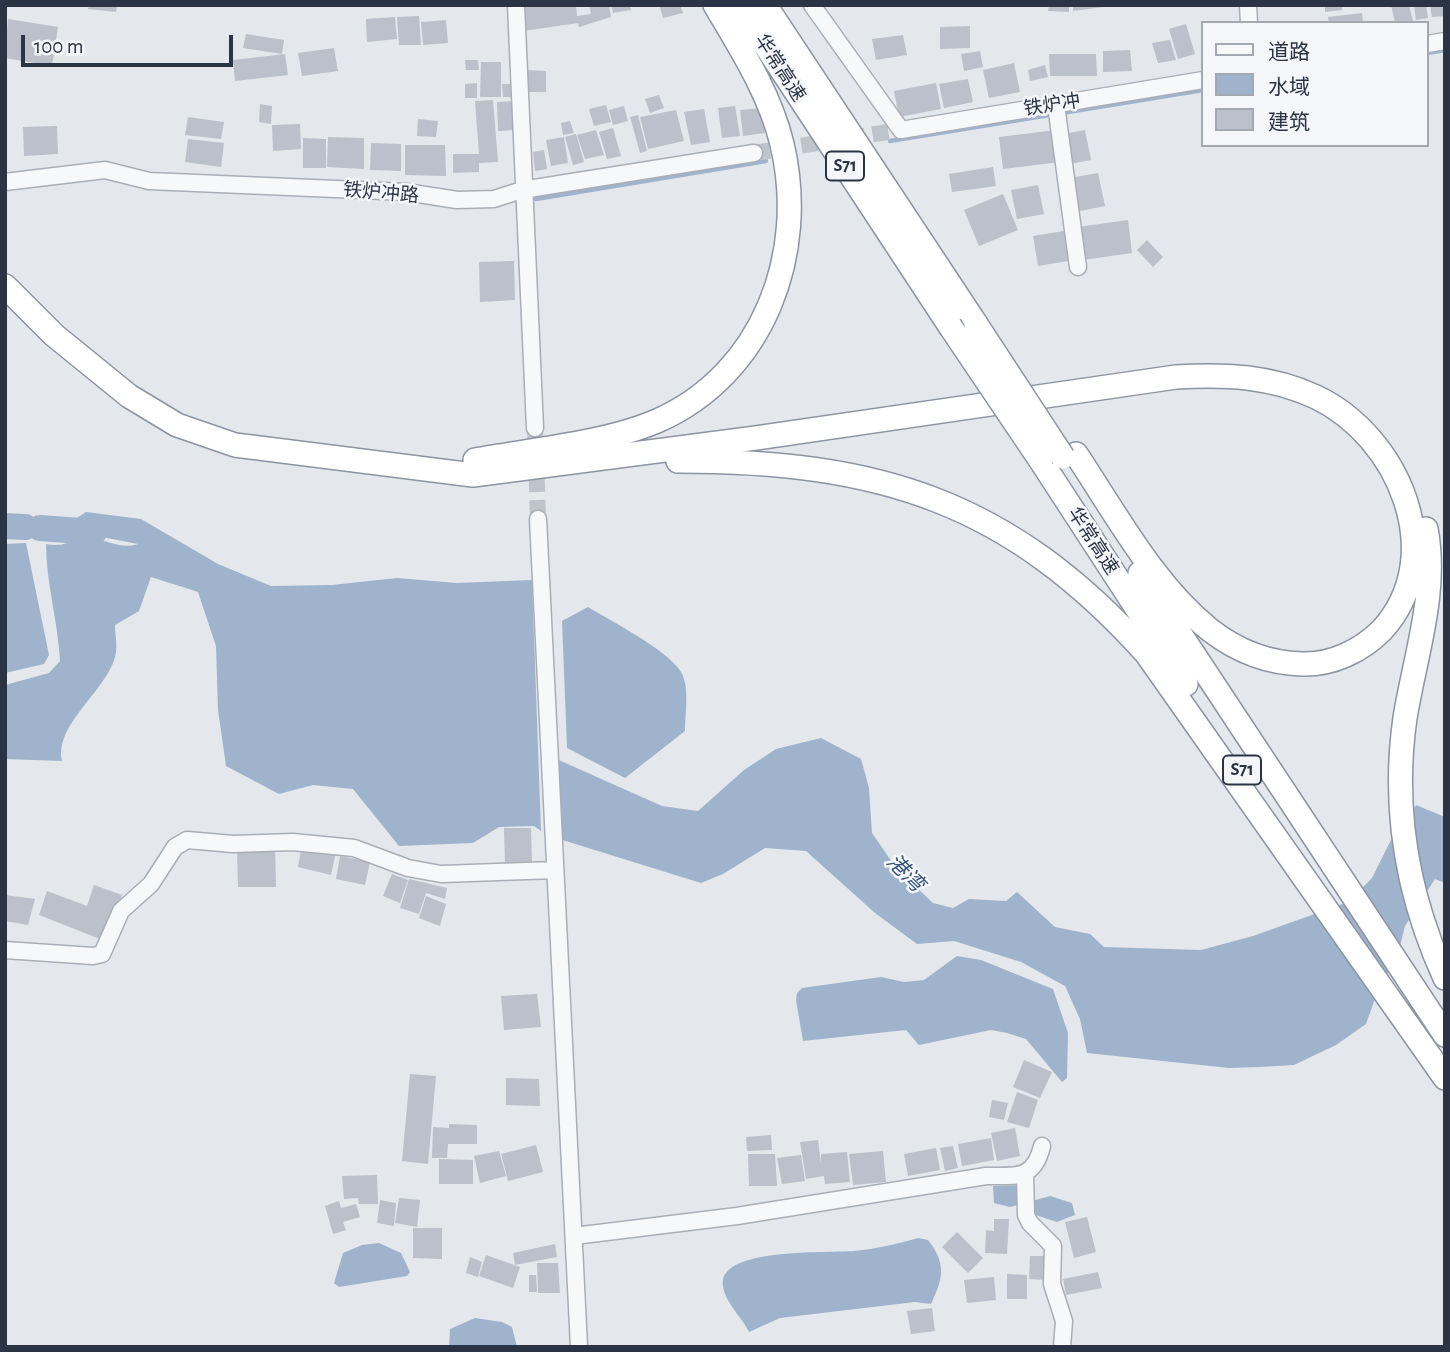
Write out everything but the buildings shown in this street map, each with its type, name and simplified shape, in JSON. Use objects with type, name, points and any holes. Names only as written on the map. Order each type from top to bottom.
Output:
[{"type":"highway","points":[[474,468],[628,431],[658,420],[689,403],[720,377],[764,319],[779,283],[788,250],[791,215],[789,179],[782,142],[770,108],[750,64],[715,5]]},
{"type":"highway","name":"华常高速","points":[[739,5],[950,326],[1060,457],[1445,1035]]},
{"type":"highway","name":"华常高速","points":[[765,5],[868,160],[937,249],[1060,457],[1445,1078]]},
{"type":"highway","points":[[5,272],[59,327],[136,385],[183,413],[237,433],[474,468],[756,438],[1176,377],[1214,375],[1253,378],[1288,386],[1318,398],[1367,434],[1386,458],[1401,484],[1410,510],[1414,541],[1412,569],[1405,594],[1392,618],[1370,642],[1342,657],[1316,664],[1259,658],[1233,646],[1187,609],[1060,457]]},
{"type":"highway","points":[[5,286],[54,335],[108,378],[177,425],[235,445],[474,468],[677,461],[793,465],[853,474],[909,489],[960,509],[1004,532],[1085,590],[1146,653],[1445,1078]]},
{"type":"highway","points":[[474,468],[600,447],[1178,366],[1222,363],[1262,367],[1296,376],[1329,390],[1363,414],[1388,441],[1409,472],[1422,505],[1430,577],[1406,717],[1400,801],[1404,855],[1418,913],[1445,978]]},
{"type":"street","points":[[516,5],[522,190],[535,428]]},
{"type":"street","name":"铁炉冲","points":[[812,5],[901,130],[1202,80]]},
{"type":"street","points":[[1056,105],[1078,267]]},
{"type":"street","name":"铁炉冲路","points":[[5,182],[105,170],[149,181],[406,192],[457,200],[494,199],[522,190],[754,153]]},
{"type":"street","points":[[538,519],[579,1347]]},
{"type":"street","points":[[5,950],[93,956],[102,954],[121,911],[150,884],[175,847],[187,840],[233,844],[293,842],[354,848],[408,868],[441,874],[555,870]]},
{"type":"street","points":[[574,1236],[737,1216],[986,1176],[1025,1173],[1038,1163],[1042,1146]]},
{"type":"street","points":[[1025,1173],[1026,1214],[1030,1223],[1053,1246],[1052,1284],[1064,1321],[1062,1347]]},
{"type":"water","points":[[86,512],[141,519],[218,564],[271,586],[332,585],[397,578],[457,583],[532,580],[541,831],[534,826],[499,827],[473,843],[399,846],[353,789],[313,785],[279,794],[226,766],[218,710],[216,646],[198,592],[151,577],[139,611],[115,625],[115,657],[110,670],[66,734],[62,761],[5,759],[5,685],[49,673],[60,661],[46,544],[60,545],[89,538],[120,545],[138,544],[60,529]]},
{"type":"water","points":[[26,543],[49,655],[44,664],[5,673],[5,544]]},
{"type":"water","points":[[588,607],[638,636],[664,655],[674,663],[684,678],[685,731],[625,778],[567,748],[562,621]]},
{"type":"water","points":[[821,738],[861,759],[869,788],[872,833],[897,869],[933,903],[953,908],[969,899],[1006,901],[1017,892],[1055,927],[1090,934],[1104,947],[1201,950],[1253,936],[1348,902],[1372,878],[1391,840],[1416,805],[1445,817],[1445,883],[1435,879],[1405,926],[1396,962],[1381,982],[1366,1024],[1336,1045],[1294,1065],[1229,1068],[1087,1053],[1080,1019],[1065,986],[1021,962],[954,941],[917,944],[875,913],[806,851],[765,848],[723,874],[701,883],[556,838],[552,757],[662,806],[698,811],[744,770],[776,749]]},
{"type":"water","points":[[957,956],[981,960],[1053,989],[1068,1033],[1067,1078],[1062,1082],[1026,1039],[991,1030],[919,1045],[906,1030],[803,1041],[796,1000],[797,993],[802,988],[881,977],[904,982],[924,980]]},
{"type":"water","points":[[1021,1185],[1018,1205],[1010,1207],[994,1203],[993,1186]]},
{"type":"water","points":[[1050,1196],[1072,1203],[1075,1215],[1057,1222],[1027,1212],[1032,1201]]},
{"type":"water","points":[[918,1238],[928,1240],[940,1264],[940,1279],[931,1304],[915,1302],[780,1318],[749,1332],[728,1301],[723,1287],[723,1280],[729,1270],[742,1262],[760,1257],[854,1251]]},
{"type":"water","points":[[379,1243],[401,1253],[410,1272],[407,1276],[339,1287],[334,1283],[343,1253],[362,1245]]},
{"type":"water","points":[[475,1318],[502,1322],[512,1327],[517,1347],[449,1347],[450,1329]]},
{"type":"waterway","points":[[1429,53],[1445,50]]},
{"type":"waterway","points":[[890,141],[1202,90]]},
{"type":"waterway","points":[[536,199],[766,161]]},
{"type":"waterway","points":[[5,526],[25,527]]},
{"type":"waterway","points":[[40,528],[94,532]]},
{"type":"tunnel","points":[[754,153],[901,130]]},
{"type":"tunnel","points":[[535,428],[538,519]]},
{"type":"water label","name":"港湾","points":[[905,873]]}]
